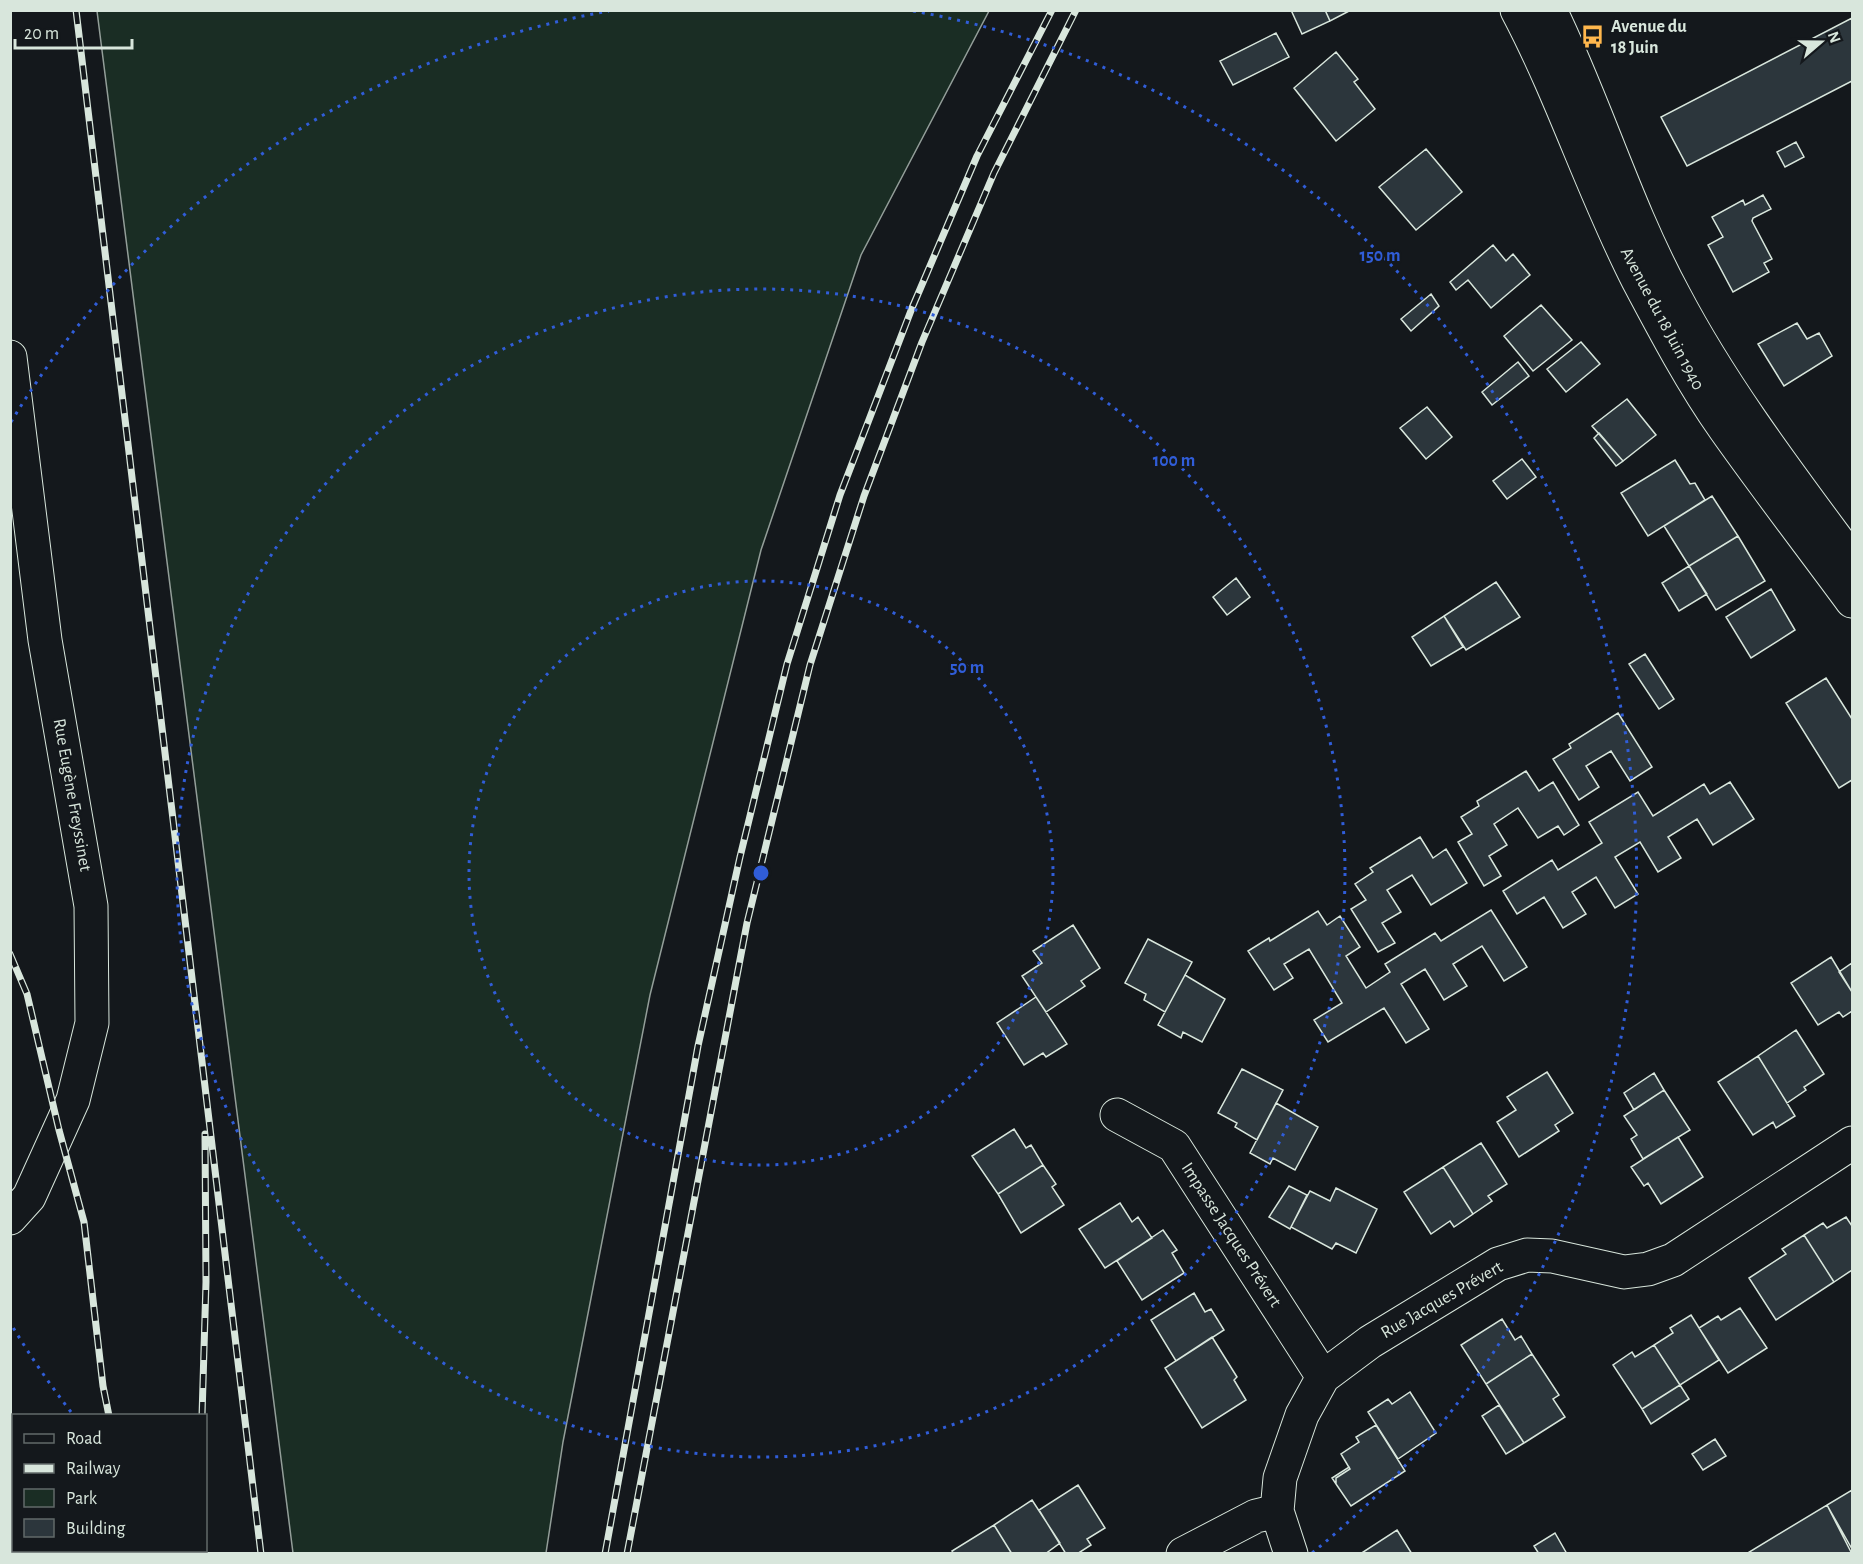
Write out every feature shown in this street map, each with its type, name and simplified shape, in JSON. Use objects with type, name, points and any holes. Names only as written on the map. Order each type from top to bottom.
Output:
[{"type":"street","name":"Avenue du 18 Juin 1940","points":[[1517,10],[1536,46],[1593,183],[1637,278],[1681,360],[1724,428],[1852,601]]},
{"type":"street","name":"Avenue du 18 Juin 1940","points":[[1550,10],[1584,83],[1644,232],[1674,297],[1716,366],[1852,560]]},
{"type":"street","name":"Rue Eugène Freyssinet","points":[[10,357],[45,639],[92,906],[92,1023],[73,1100],[29,1197],[10,1218]]},
{"type":"street","name":"Impasse Jacques Prévert","points":[[1117,1115],[1174,1146],[1323,1377]]},
{"type":"street","name":"Rue Jacques Prévert","points":[[1277,1512],[1280,1478],[1302,1415],[1323,1377],[1370,1342],[1498,1264],[1527,1256],[1552,1256],[1624,1272],[1648,1269],[1672,1260],[1852,1143]]},
{"type":"street","points":[[1183,1554],[1256,1516],[1277,1512],[1291,1554]]},
{"type":"green space","points":[[97,11],[989,11],[861,255],[761,550],[650,995],[563,1442],[546,1553],[293,1553]]},
{"type":"building","points":[[1291,10],[1325,10],[1330,21],[1302,34]]},
{"type":"building","points":[[1325,10],[1351,10],[1330,21]]},
{"type":"building","points":[[1852,18],[1852,81],[1687,166],[1661,117]]},
{"type":"building","points":[[1276,33],[1289,57],[1233,85],[1220,61]]},
{"type":"building","points":[[1336,52],[1358,79],[1354,82],[1375,109],[1336,141],[1294,88]]},
{"type":"building","points":[[1796,142],[1804,157],[1785,167],[1777,152]]},
{"type":"building","points":[[1426,149],[1462,192],[1416,230],[1379,187]]},
{"type":"building","points":[[1763,195],[1771,209],[1753,218],[1752,221],[1772,259],[1764,263],[1769,272],[1733,292],[1708,245],[1723,237],[1712,217],[1743,200],[1745,205]]},
{"type":"building","points":[[1493,245],[1506,261],[1513,254],[1530,275],[1491,308],[1468,280],[1456,290],[1450,282]]},
{"type":"building","points":[[1431,294],[1439,306],[1411,331],[1401,319]]},
{"type":"building","points":[[1541,305],[1572,340],[1533,371],[1504,336]]},
{"type":"building","points":[[1797,323],[1807,339],[1819,333],[1832,356],[1784,386],[1758,344]]},
{"type":"building","points":[[1581,342],[1600,364],[1566,392],[1547,369]]},
{"type":"building","points":[[1518,362],[1529,376],[1492,405],[1482,392]]},
{"type":"building","points":[[1627,399],[1656,435],[1623,461],[1592,426]]},
{"type":"building","points":[[1427,407],[1452,437],[1426,459],[1400,428]]},
{"type":"building","points":[[1599,433],[1623,461],[1616,466],[1594,438]]},
{"type":"building","points":[[1522,459],[1536,477],[1507,499],[1493,481]]},
{"type":"building","points":[[1675,460],[1690,484],[1695,483],[1705,500],[1648,536],[1621,493]]},
{"type":"building","points":[[1712,496],[1738,536],[1689,566],[1664,526]]},
{"type":"building","points":[[1738,536],[1765,581],[1716,610],[1689,566]]},
{"type":"building","points":[[1689,566],[1707,594],[1679,611],[1662,583]]},
{"type":"building","points":[[1236,578],[1250,597],[1227,615],[1213,597]]},
{"type":"building","points":[[1496,582],[1520,617],[1466,650],[1444,616]]},
{"type":"building","points":[[1771,589],[1795,630],[1751,658],[1726,617]]},
{"type":"building","points":[[1444,616],[1463,647],[1431,666],[1412,637]]},
{"type":"building","points":[[1645,654],[1674,699],[1659,709],[1629,664]]},
{"type":"building","points":[[1826,678],[1852,719],[1852,780],[1839,788],[1786,703]]},
{"type":"building","points":[[1618,713],[1652,767],[1630,781],[1611,751],[1586,766],[1599,787],[1579,800],[1553,759],[1571,748],[1569,744]]},
{"type":"building","points":[[1526,771],[1539,791],[1553,782],[1579,825],[1564,835],[1558,826],[1538,838],[1518,808],[1494,824],[1507,845],[1489,856],[1501,876],[1484,886],[1458,842],[1472,834],[1461,817],[1479,806],[1477,801]]},
{"type":"building","points":[[1730,782],[1754,819],[1713,845],[1697,819],[1668,837],[1681,858],[1658,872],[1640,842],[1615,857],[1638,894],[1615,908],[1596,877],[1572,892],[1586,914],[1563,928],[1544,897],[1517,914],[1503,891],[1552,860],[1558,870],[1602,843],[1589,822],[1638,792],[1653,816],[1704,784],[1710,794]]},
{"type":"building","points":[[1420,837],[1433,858],[1446,849],[1467,883],[1431,905],[1412,875],[1387,890],[1401,912],[1382,923],[1395,943],[1378,952],[1351,909],[1366,900],[1355,884],[1373,872],[1370,868]]},
{"type":"building","points":[[1491,910],[1527,967],[1504,981],[1482,946],[1453,964],[1467,986],[1444,1000],[1425,969],[1401,984],[1429,1029],[1406,1043],[1384,1008],[1328,1042],[1314,1020],[1342,1003],[1309,949],[1284,964],[1293,978],[1274,990],[1248,951],[1269,938],[1270,941],[1318,911],[1327,925],[1340,916],[1360,947],[1346,956],[1366,988],[1390,972],[1385,964],[1435,933],[1441,941]]},
{"type":"building","points":[[1073,925],[1100,968],[1081,981],[1085,986],[1046,1012],[1022,976],[1042,963],[1033,951]]},
{"type":"building","points":[[1148,939],[1192,962],[1165,1012],[1144,1000],[1146,994],[1125,983]]},
{"type":"building","points":[[1831,957],[1852,992],[1852,1011],[1843,1017],[1839,1012],[1818,1025],[1791,983]]},
{"type":"building","points":[[1852,963],[1852,992],[1839,972]]},
{"type":"building","points":[[1185,975],[1225,999],[1202,1042],[1183,1032],[1181,1038],[1158,1025]]},
{"type":"building","points":[[1036,997],[1067,1044],[1046,1057],[1043,1053],[1024,1065],[997,1023]]},
{"type":"building","points":[[1796,1030],[1824,1074],[1804,1087],[1806,1090],[1787,1103],[1758,1056]]},
{"type":"building","points":[[1758,1056],[1795,1116],[1776,1128],[1773,1122],[1753,1135],[1718,1082]]},
{"type":"building","points":[[1242,1069],[1283,1090],[1257,1140],[1235,1127],[1237,1123],[1218,1113]]},
{"type":"building","points":[[1547,1072],[1573,1113],[1555,1125],[1559,1131],[1519,1157],[1497,1122],[1516,1110],[1507,1097]]},
{"type":"building","points":[[1654,1073],[1664,1090],[1634,1110],[1624,1093]]},
{"type":"building","points":[[1664,1090],[1690,1130],[1643,1159],[1631,1139],[1637,1135],[1624,1116]]},
{"type":"building","points":[[1276,1103],[1318,1127],[1295,1170],[1273,1158],[1270,1164],[1250,1153]]},
{"type":"building","points":[[1014,1129],[1026,1148],[1031,1145],[1043,1165],[998,1194],[972,1156]]},
{"type":"building","points":[[1678,1137],[1703,1177],[1661,1204],[1648,1183],[1644,1186],[1631,1167]]},
{"type":"building","points":[[1481,1143],[1507,1184],[1488,1196],[1492,1201],[1473,1214],[1443,1167]]},
{"type":"building","points":[[1043,1165],[1056,1184],[1052,1187],[1064,1205],[1021,1233],[998,1194]]},
{"type":"building","points":[[1443,1167],[1473,1214],[1454,1227],[1450,1221],[1431,1234],[1404,1192]]},
{"type":"building","points":[[1289,1186],[1307,1195],[1290,1229],[1269,1217]]},
{"type":"building","points":[[1336,1188],[1377,1209],[1356,1253],[1336,1243],[1332,1249],[1291,1227],[1310,1191],[1330,1201]]},
{"type":"building","points":[[1120,1203],[1132,1222],[1138,1217],[1152,1238],[1105,1268],[1079,1229]]},
{"type":"building","points":[[1846,1217],[1852,1226],[1852,1270],[1834,1282],[1804,1235],[1823,1223],[1827,1228]]},
{"type":"building","points":[[1163,1230],[1177,1250],[1172,1253],[1184,1273],[1142,1300],[1117,1261]]},
{"type":"building","points":[[1804,1235],[1834,1282],[1776,1320],[1749,1278],[1786,1254],[1782,1249]]},
{"type":"building","points":[[1194,1293],[1205,1312],[1211,1309],[1224,1330],[1176,1361],[1151,1320]]},
{"type":"building","points":[[1740,1308],[1767,1348],[1728,1373],[1699,1328],[1718,1316],[1721,1320]]},
{"type":"building","points":[[1691,1315],[1719,1360],[1680,1385],[1654,1345],[1673,1333],[1670,1328]]},
{"type":"building","points":[[1502,1319],[1515,1340],[1521,1336],[1532,1354],[1486,1384],[1461,1345]]},
{"type":"building","points":[[1212,1337],[1237,1377],[1234,1380],[1246,1400],[1202,1428],[1165,1368]]},
{"type":"building","points":[[1654,1345],[1680,1385],[1642,1409],[1613,1365],[1632,1352],[1635,1357]]},
{"type":"building","points":[[1532,1354],[1559,1395],[1553,1399],[1565,1417],[1524,1443],[1486,1384]]},
{"type":"building","points":[[1680,1385],[1689,1399],[1651,1424],[1642,1409]]},
{"type":"building","points":[[1410,1392],[1436,1433],[1398,1459],[1368,1412],[1388,1399],[1392,1404]]},
{"type":"building","points":[[1499,1405],[1524,1443],[1506,1454],[1482,1416]]},
{"type":"building","points":[[1376,1425],[1405,1471],[1351,1506],[1336,1484],[1336,1478],[1350,1469],[1341,1454],[1359,1442],[1356,1437]]},
{"type":"building","points":[[1715,1439],[1726,1456],[1703,1470],[1692,1454]]},
{"type":"building","points":[[1349,1467],[1350,1469],[1336,1478],[1336,1484],[1332,1478]]},
{"type":"building","points":[[1078,1485],[1105,1528],[1087,1539],[1091,1545],[1077,1554],[1066,1554],[1039,1510]]},
{"type":"building","points":[[1852,1490],[1852,1549],[1827,1505]]},
{"type":"building","points":[[1032,1500],[1060,1543],[1045,1554],[1012,1554],[994,1525]]},
{"type":"building","points":[[1827,1505],[1852,1554],[1746,1554]]},
{"type":"building","points":[[994,1525],[1012,1554],[954,1554],[952,1551]]},
{"type":"building","points":[[1397,1530],[1412,1554],[1360,1554]]},
{"type":"building","points":[[1555,1533],[1567,1554],[1539,1554],[1534,1546]]},
{"type":"railway","points":[[76,10],[261,1554]]},
{"type":"railway","points":[[605,1554],[698,1046],[740,857],[787,664],[840,495],[912,308],[977,156],[1052,10]]},
{"type":"railway","points":[[627,1554],[747,923],[810,665],[864,496],[922,342],[994,173],[1076,10]]},
{"type":"railway","points":[[10,954],[27,994],[59,1130],[84,1222],[103,1386],[109,1414]]},
{"type":"railway","points":[[202,1414],[206,1282],[205,1134]]},
{"type":"place","name":"Avenue du 18 Juin","points":[[1593,37]]}]
